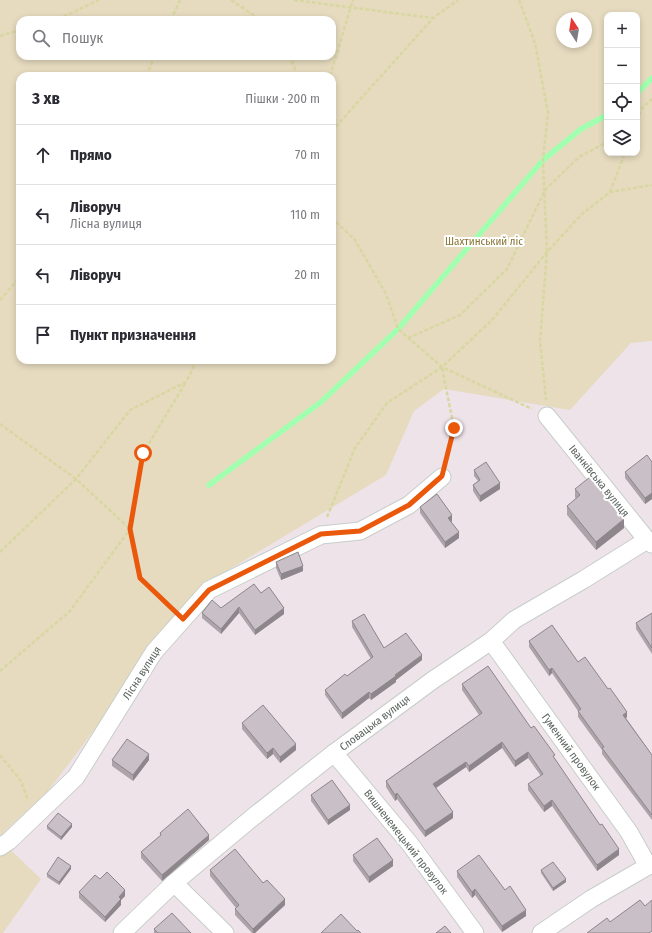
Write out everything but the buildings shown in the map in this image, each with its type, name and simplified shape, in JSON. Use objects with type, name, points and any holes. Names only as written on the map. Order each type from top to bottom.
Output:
[{"type":"street","name":"Іванківська вулиця","points":[[547,416],[650,542]]},
{"type":"street","name":"Лісна вулиця","points":[[0,847],[9,841],[76,777],[154,652],[209,590],[321,534],[360,531],[409,505],[442,476]]},
{"type":"street","name":"Словацька вулиця","points":[[122,933],[174,883],[253,817],[334,753],[433,680],[491,641],[514,620],[650,542]]},
{"type":"street","name":"Гуменний провулок","points":[[491,641],[629,832],[650,866]]},
{"type":"street","name":"Вишненемецький провулок","points":[[334,753],[410,844],[475,933]]},
{"type":"street","points":[[541,933],[592,899],[650,866]]},
{"type":"street","points":[[174,883],[225,933]]},
{"type":"path","points":[[64,16],[100,0]]},
{"type":"path","points":[[173,16],[180,0]]},
{"type":"path","points":[[231,0],[255,16]]},
{"type":"path","points":[[294,0],[350,6],[433,18]]},
{"type":"path","points":[[336,55],[353,0]]},
{"type":"path","points":[[336,127],[433,18],[458,0]]},
{"type":"path","points":[[519,0],[536,43],[548,113],[543,160],[548,252],[540,341],[547,416]]},
{"type":"path","points":[[0,36],[16,31]]},
{"type":"path","points":[[148,72],[153,60]]},
{"type":"path","points":[[291,60],[294,65],[295,72]]},
{"type":"path","points":[[331,72],[335,60]]},
{"type":"path","points":[[637,120],[642,108],[652,99]]},
{"type":"path","points":[[408,338],[460,315],[507,269],[545,190],[578,157],[604,144]]},
{"type":"path","points":[[610,192],[624,156]]},
{"type":"path","points":[[321,534],[354,448],[387,403],[442,367],[493,319],[548,252],[582,214],[610,192],[652,184]]},
{"type":"path","points":[[336,222],[355,240],[386,294],[398,329],[442,367],[547,416]]},
{"type":"path","points":[[0,300],[16,282]]},
{"type":"path","points":[[183,619],[140,578],[130,529],[143,453],[186,382],[195,364]]},
{"type":"path","points":[[442,367],[454,428],[442,476]]},
{"type":"path","points":[[0,552],[76,479],[130,410],[186,382]]},
{"type":"path","points":[[0,424],[76,479],[130,529]]},
{"type":"path","points":[[0,671],[70,611],[130,529]]},
{"type":"path","points":[[0,755],[21,782],[34,816]]},
{"type":"green space","name":"Шахтинський ліс","points":[[0,0],[652,0],[652,341],[631,343],[570,410],[444,389],[414,411],[386,475],[205,584],[48,791],[0,836]]},
{"type":"green space","points":[[0,840],[41,879],[3,933],[0,933]]},
{"type":"waterway","points":[[640,90],[652,78]]},
{"type":"waterway","points":[[209,485],[321,402],[398,329],[543,160],[581,129],[604,117]]},
{"type":"route","points":[[143,453],[130,529],[140,578],[183,619],[209,590],[321,534],[360,531],[409,505],[442,476],[454,428]]}]
